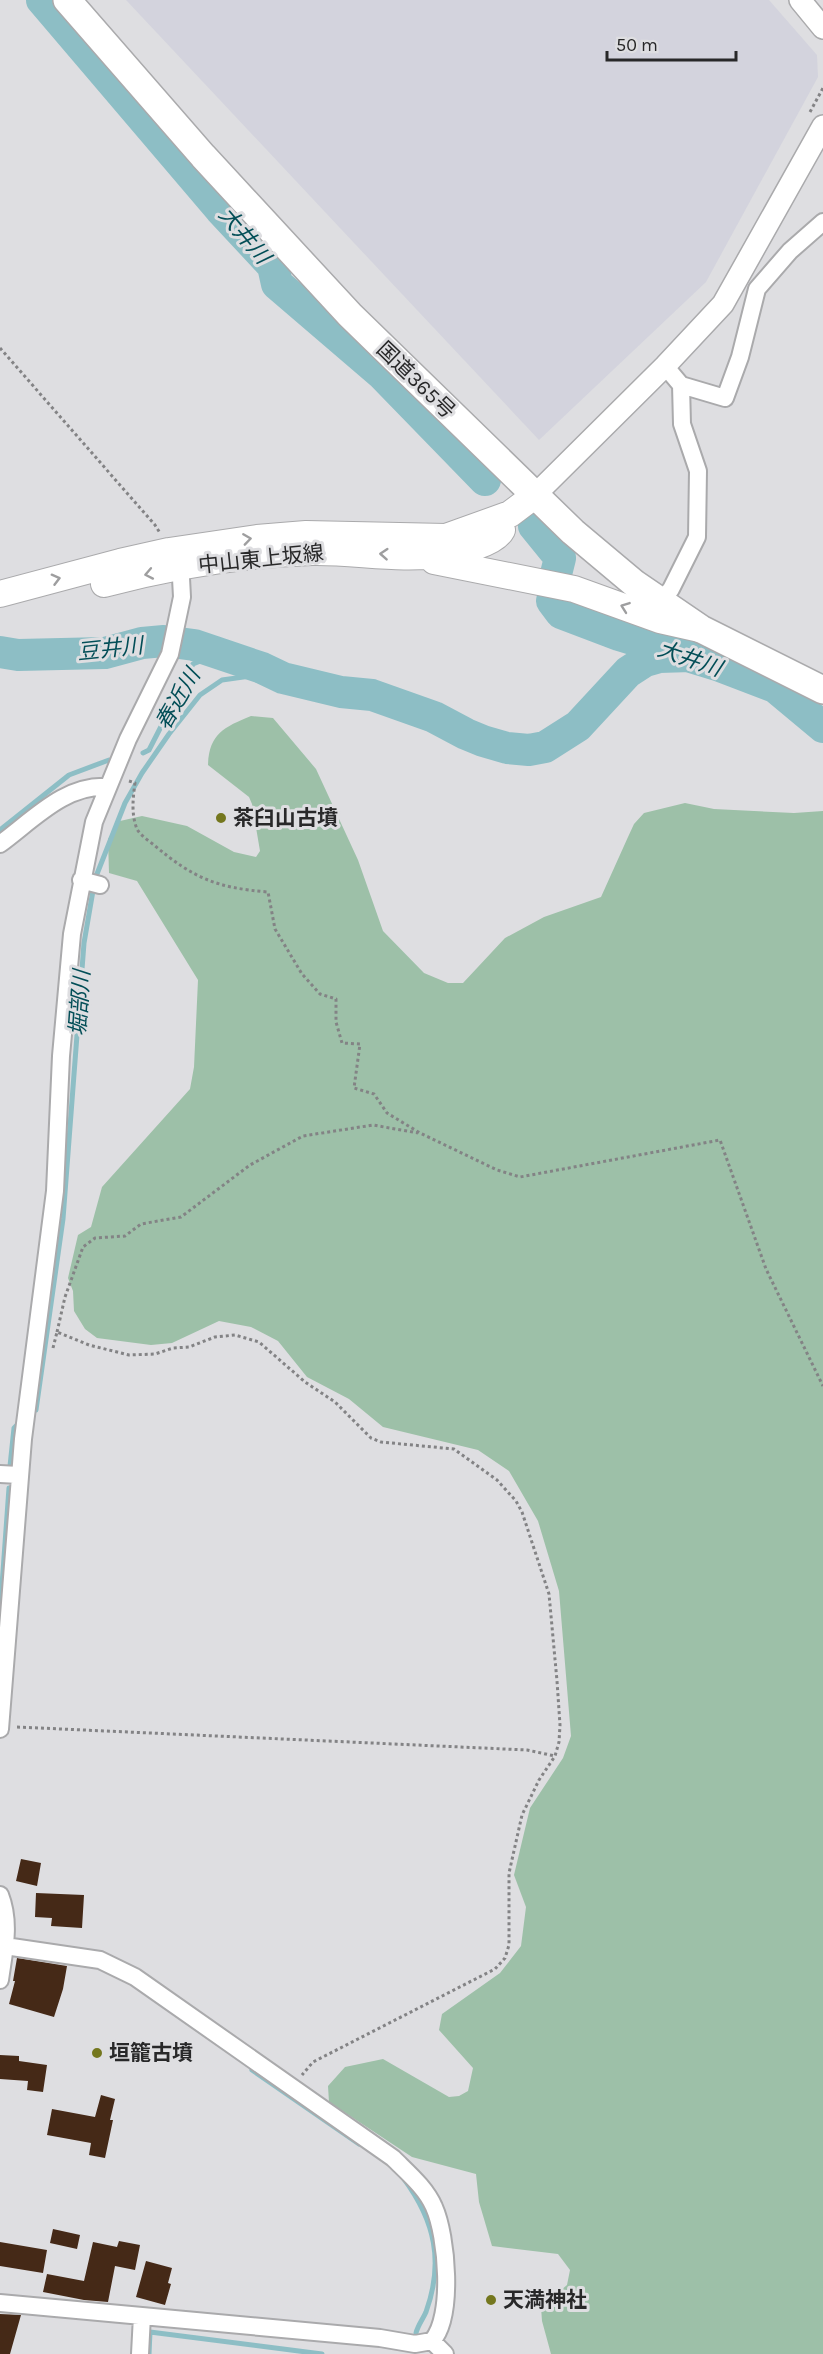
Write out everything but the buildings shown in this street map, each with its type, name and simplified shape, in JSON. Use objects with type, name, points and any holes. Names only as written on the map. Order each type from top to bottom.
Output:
[{"type":"highway","name":"国道365号","points":[[69,1],[203,156],[342,307],[534,496],[635,584],[701,629],[823,690]]},
{"type":"main road","name":"中山東上坂線","points":[[0,594],[173,559],[257,538],[306,534],[446,537],[510,514],[534,496]]},
{"type":"main road","name":"中山東上坂線","points":[[0,612],[123,579],[173,559],[308,552],[358,552],[415,557],[443,555],[482,544],[500,534],[510,514]]},
{"type":"main road","points":[[415,557],[574,589],[660,620],[701,629]]},
{"type":"street","points":[[800,0],[823,28]]},
{"type":"street","points":[[534,496],[665,366],[723,304],[815,123]]},
{"type":"street","points":[[665,366],[681,385],[725,398],[740,357],[757,289],[790,250],[823,222]]},
{"type":"street","points":[[661,602],[671,589],[697,537],[698,471],[682,424],[681,385]]},
{"type":"street","points":[[0,1727],[19,1475],[55,1191],[62,1045],[72,934],[90,883],[94,822],[128,739],[170,654],[182,597],[181,578],[173,559]]},
{"type":"street","points":[[0,844],[59,800],[92,786],[110,782]]},
{"type":"street","points":[[0,1474],[19,1475]]},
{"type":"street","points":[[0,1895],[5,1908],[7,1926],[0,1980]]},
{"type":"street","points":[[0,2303],[380,2338],[415,2344],[432,2341],[440,2329],[447,2286],[445,2251],[435,2208],[416,2180],[393,2158],[135,1977],[100,1960],[5,1946]]},
{"type":"street","points":[[140,2354],[142,2316]]},
{"type":"street","points":[[432,2341],[445,2354]]},
{"type":"path","points":[[815,123],[823,88]]},
{"type":"path","points":[[0,348],[155,525],[173,559]]},
{"type":"path","points":[[110,782],[135,783],[132,802],[137,831],[183,868],[219,886],[268,892],[275,929],[302,974],[320,994],[336,999],[336,1022],[342,1043],[360,1044],[354,1088],[374,1094],[387,1113],[420,1133],[497,1170],[520,1177],[720,1140],[766,1269],[823,1386]]},
{"type":"path","points":[[51,1359],[66,1297],[83,1247],[95,1238],[125,1236],[141,1224],[181,1217],[250,1165],[303,1136],[373,1125],[420,1133]]},
{"type":"path","points":[[57,1332],[89,1345],[129,1355],[189,1347],[215,1337],[235,1335],[259,1342],[304,1382],[335,1402],[371,1438],[381,1442],[454,1449],[497,1480],[516,1501],[522,1512],[548,1588],[560,1725],[555,1756],[538,1780],[522,1815],[509,1873],[509,1946],[505,1958],[495,1969],[313,2062],[293,2086]]},
{"type":"path","points":[[0,1727],[527,1750],[555,1756]]},
{"type":"shaded area","points":[[126,0],[769,0],[817,55],[818,77],[706,282],[539,440]]},
{"type":"green space","points":[[251,716],[273,718],[316,769],[358,860],[383,931],[424,973],[448,983],[463,983],[505,938],[544,917],[601,897],[634,824],[644,813],[685,803],[714,809],[794,813],[823,811],[823,2354],[551,2354],[542,2321],[541,2307],[567,2285],[570,2270],[558,2254],[492,2246],[479,2202],[476,2174],[412,2157],[329,2102],[328,2086],[345,2067],[383,2059],[449,2097],[459,2096],[468,2091],[473,2068],[439,2030],[442,2014],[500,1973],[521,1946],[526,1907],[514,1875],[530,1808],[563,1758],[571,1736],[559,1591],[538,1521],[509,1471],[478,1450],[383,1427],[349,1399],[307,1377],[278,1341],[251,1327],[219,1321],[172,1343],[151,1345],[97,1338],[85,1329],[74,1311],[73,1291],[68,1278],[78,1235],[91,1227],[102,1187],[190,1089],[194,1067],[198,980],[137,881],[109,873],[108,839],[120,821],[142,816],[187,826],[234,852],[256,857],[260,851],[249,797],[208,765],[211,746],[220,733]]},
{"type":"waterway","name":"大井川","points":[[42,0],[220,209],[273,266],[277,284],[382,374],[485,480]]},
{"type":"waterway","name":"大井川","points":[[534,526],[560,558],[556,574]]},
{"type":"waterway","name":"大井川","points":[[552,601],[561,613],[619,635],[720,666],[775,687],[823,727]]},
{"type":"waterway","name":"豆井川","points":[[0,652],[18,655],[105,653],[142,643],[164,641],[194,645],[262,668],[283,678],[341,692],[372,695],[434,717],[483,741],[507,748],[529,750],[545,747],[578,726],[628,672],[645,661],[659,657],[691,656]]},
{"type":"waterway","name":"春近川","points":[[143,753],[149,750],[193,664],[218,654]]},
{"type":"waterway","name":"堀部川","points":[[36,1410],[63,1219],[84,943],[95,879],[125,803],[169,734],[200,695],[222,680],[258,675],[262,668]]},
{"type":"waterway","name":"春近川","points":[[0,830],[69,775],[109,760]]},
{"type":"waterway","name":"堀部川","points":[[10,1466],[14,1428],[19,1423]]},
{"type":"waterway","points":[[0,1613],[9,1488]]},
{"type":"waterway","points":[[252,2070],[359,2144]]},
{"type":"waterway","points":[[404,2179],[423,2210],[429,2226],[435,2259],[435,2276],[431,2294],[416,2333]]},
{"type":"waterway","points":[[149,2354],[150,2332],[322,2354]]},
{"type":"place","name":"茶臼山古墳","points":[[221,818]]},
{"type":"place","name":"垣籠古墳","points":[[97,2053]]},
{"type":"place","name":"天満神社","points":[[491,2300]]}]
